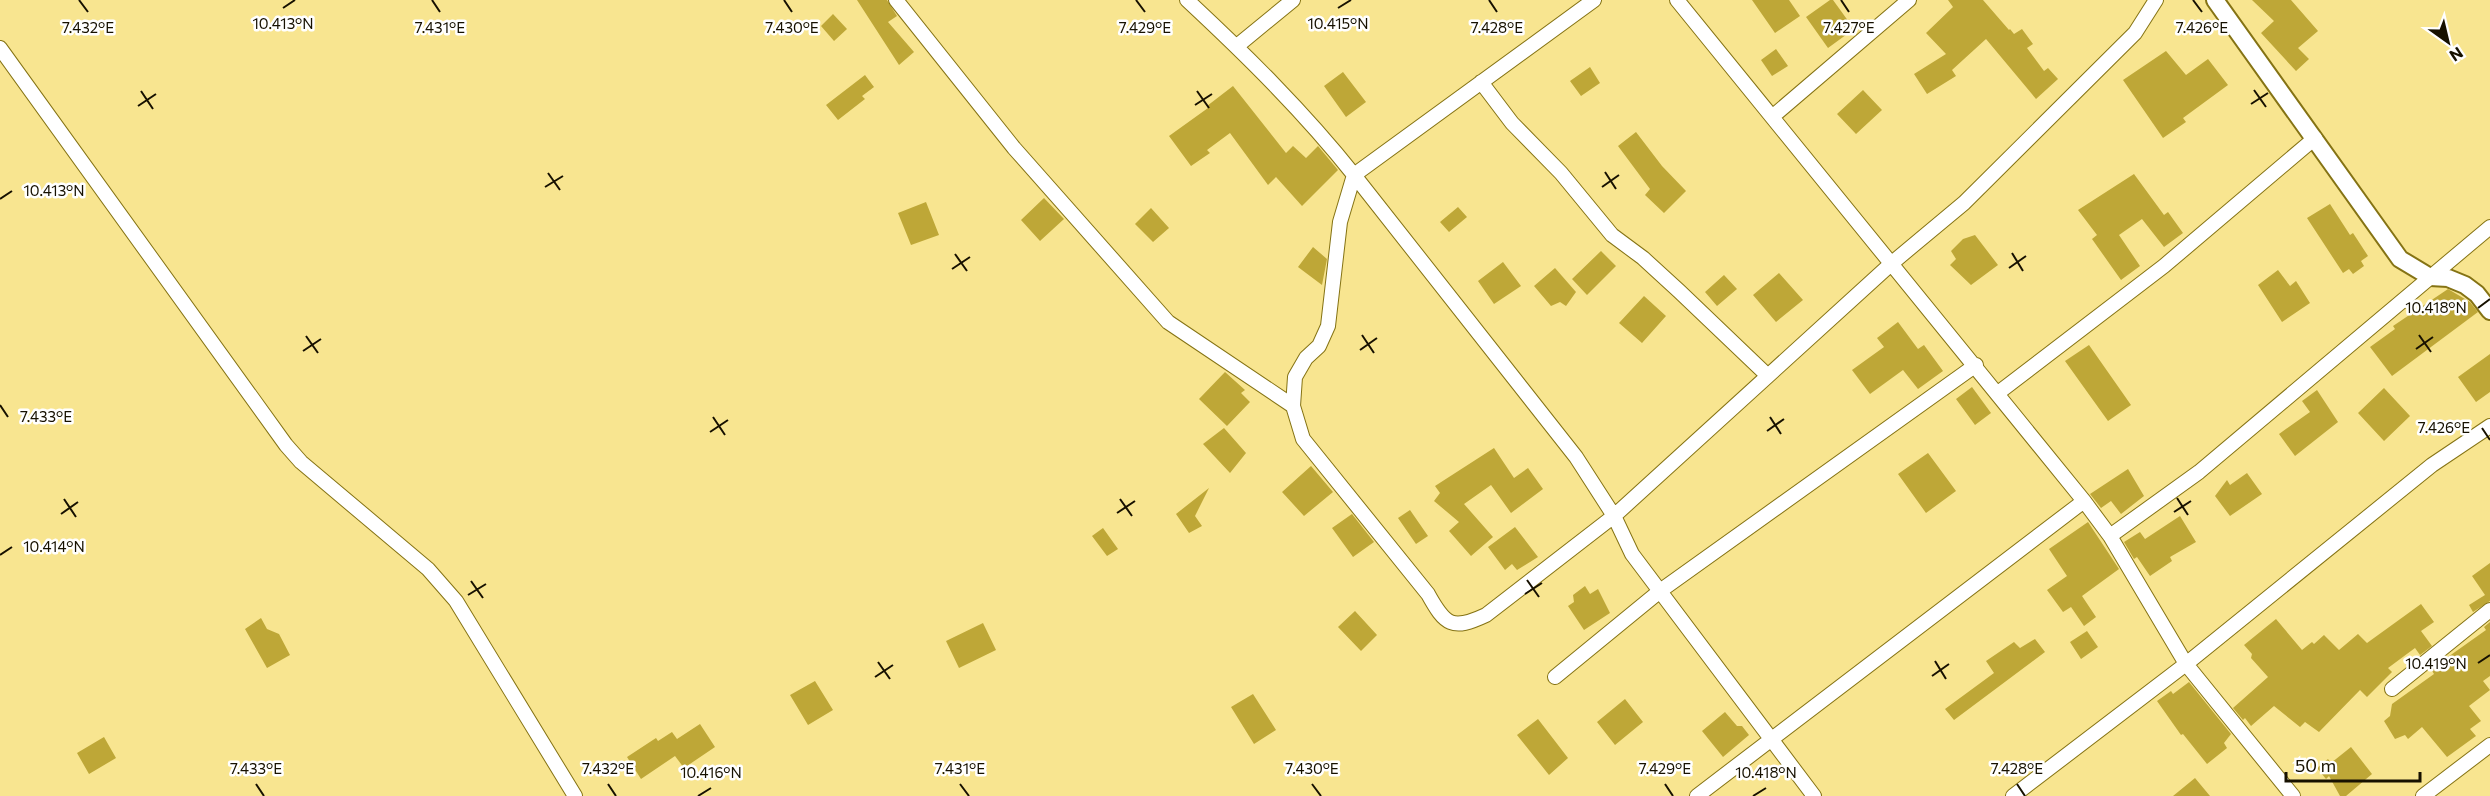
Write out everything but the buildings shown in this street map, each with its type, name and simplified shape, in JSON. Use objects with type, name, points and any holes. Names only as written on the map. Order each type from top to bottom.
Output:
[{"type":"street","points":[[896,0],[1014,148],[1168,322],[1293,406]]},
{"type":"street","points":[[1187,0],[1237,46],[1323,135],[1576,457],[1614,516],[1632,554],[1814,796]]},
{"type":"street","points":[[1237,46],[1293,0]]},
{"type":"street","points":[[1593,0],[1354,175],[1340,222],[1328,326],[1319,346],[1306,358],[1295,377],[1293,406],[1303,439],[1428,594],[1440,616],[1457,624],[1469,623],[1486,615],[1614,516],[1892,263],[1964,203],[2135,33],[2156,0]]},
{"type":"street","points":[[1677,0],[1976,365],[2084,501],[2110,536],[2186,664],[2293,796]]},
{"type":"street","points":[[1772,117],[1909,0]]},
{"type":"street","points":[[2215,0],[2400,259],[2430,277],[2448,278],[2465,285],[2477,294],[2490,311]]},
{"type":"street","points":[[0,48],[286,446],[428,569],[456,601],[575,796]]},
{"type":"street","points":[[1481,82],[1512,123],[1561,173],[1612,235],[1665,278],[1768,376]]},
{"type":"street","points":[[1998,393],[2164,266],[2315,138]]},
{"type":"street","points":[[2110,536],[2199,472],[2490,227]]},
{"type":"street","points":[[1555,676],[1660,591],[1976,365]]},
{"type":"street","points":[[2013,796],[2186,664],[2432,465],[2490,426]]},
{"type":"street","points":[[1697,796],[2084,501]]},
{"type":"street","points":[[2392,689],[2490,610]]},
{"type":"street","points":[[2423,796],[2490,745]]}]
